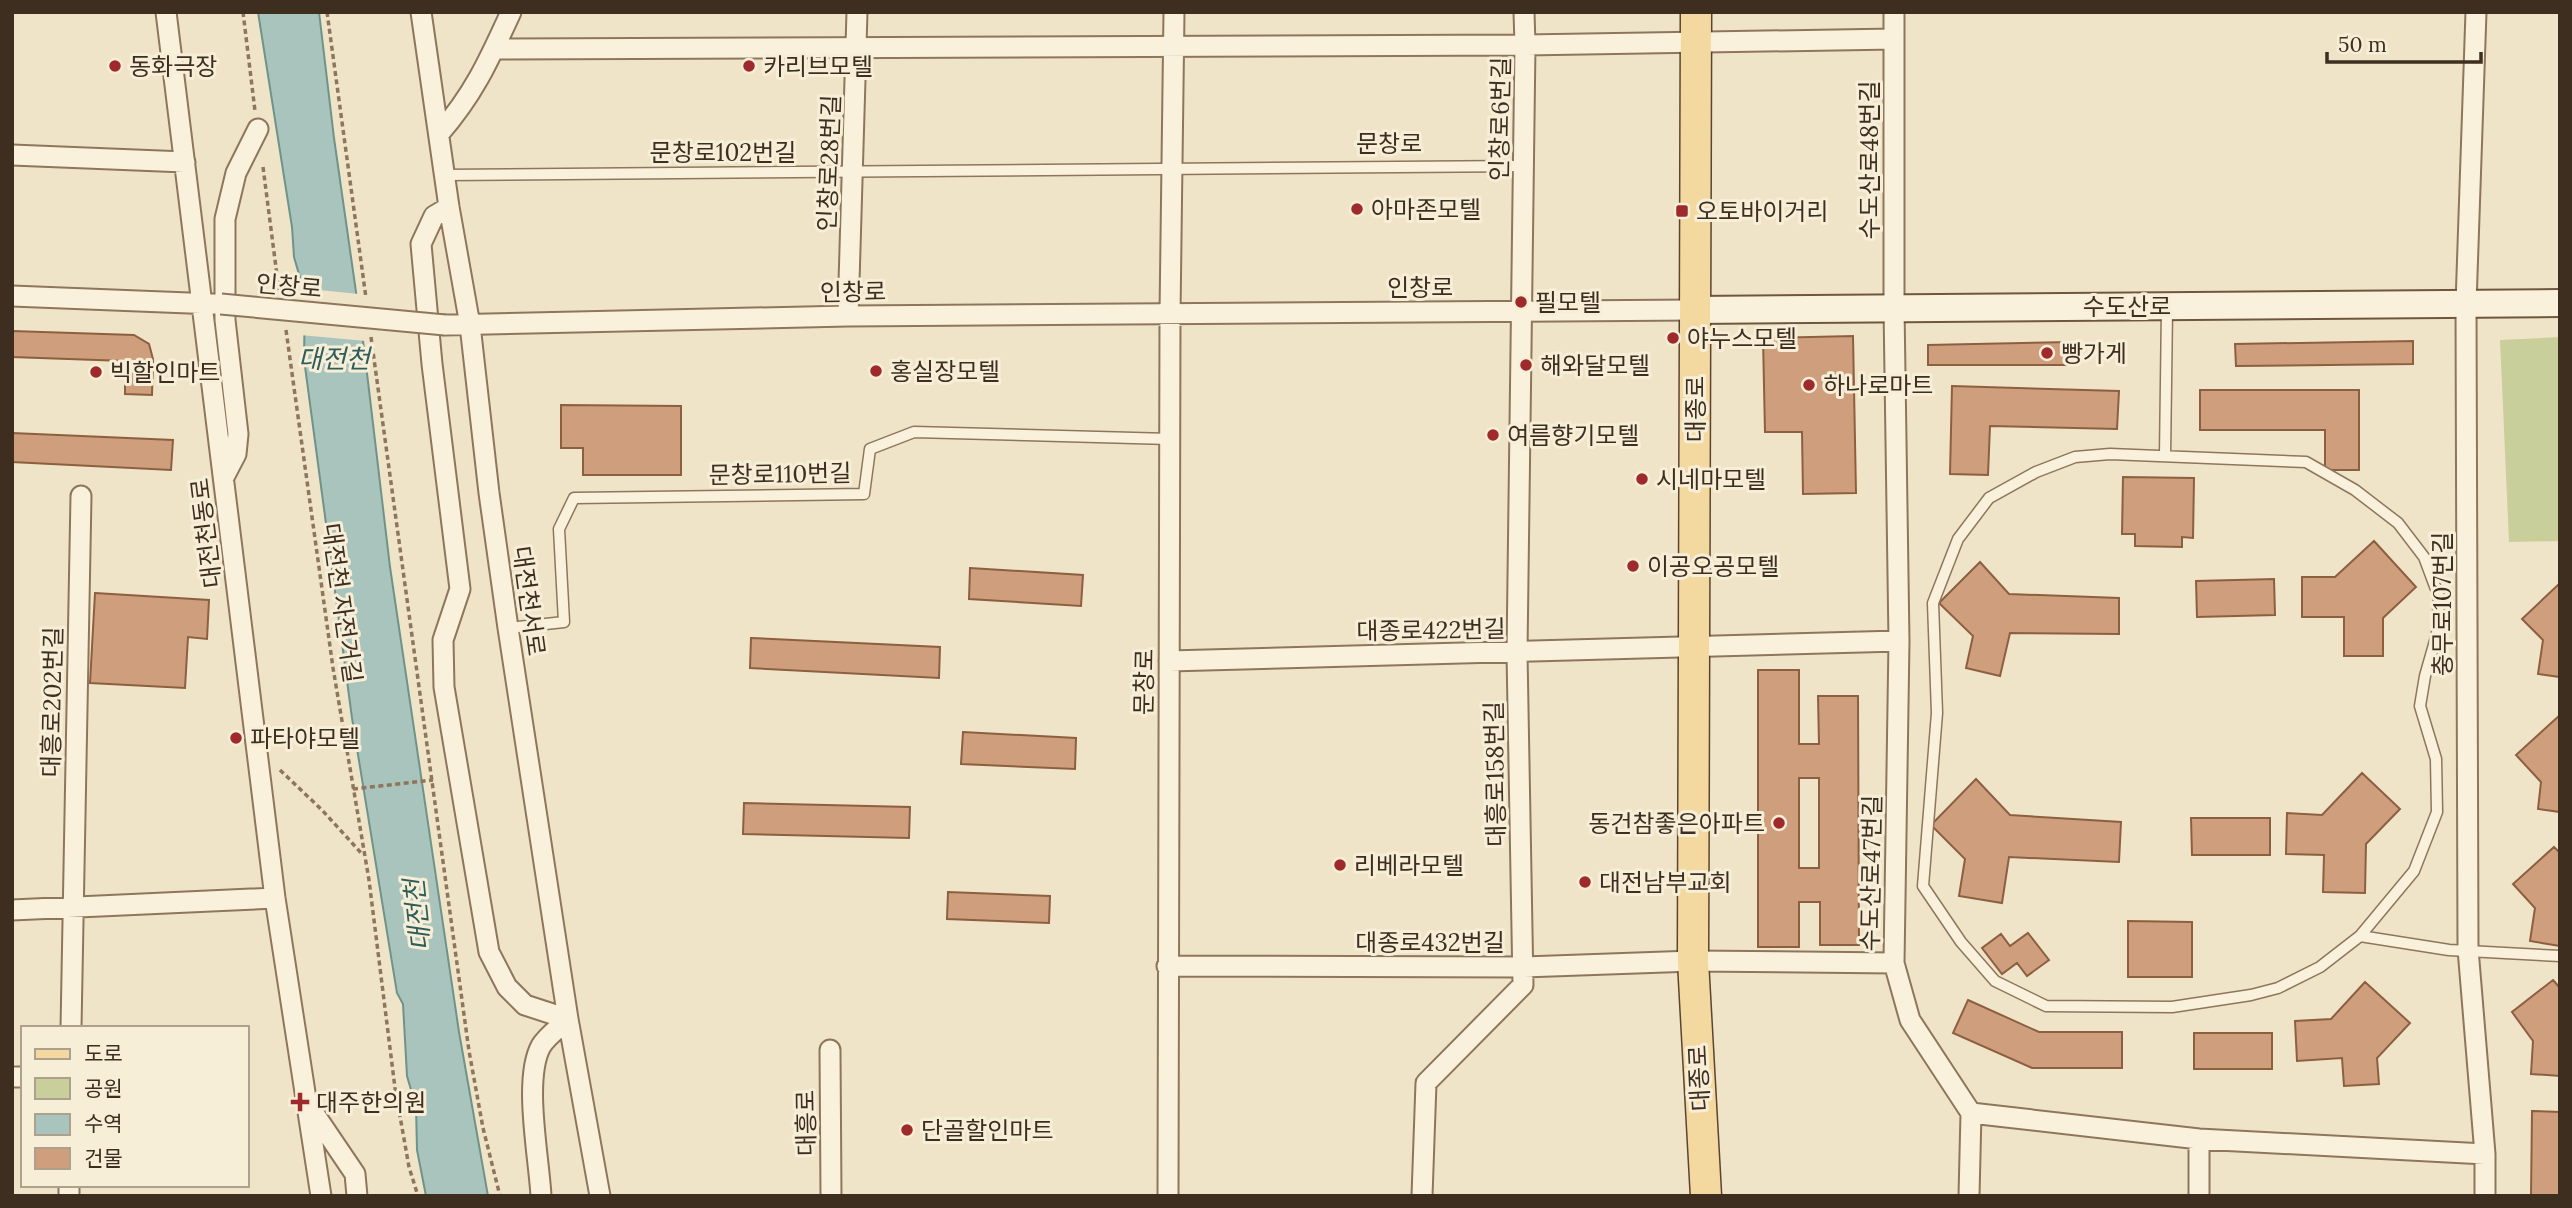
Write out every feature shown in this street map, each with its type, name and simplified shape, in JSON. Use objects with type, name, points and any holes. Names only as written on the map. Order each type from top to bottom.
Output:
[{"type":"main road","name":"대종로","points":[[1696,12],[1693,961],[1706,1195]]},
{"type":"main road","name":"수도산로","points":[[1695,310],[2560,303]]},
{"type":"street","name":"대전천동로","points":[[166,12],[185,162],[212,304],[224,477],[275,898],[321,1196]]},
{"type":"street","name":"대전천서로","points":[[421,12],[449,207],[470,325],[508,628],[568,1020],[600,1196]]},
{"type":"street","points":[[439,134],[463,107],[510,12]]},
{"type":"street","name":"인창로28번길","points":[[848,316],[857,12]]},
{"type":"street","name":"문창로","points":[[1168,1196],[1168,662],[1174,12]]},
{"type":"street","name":"인창로6번길","points":[[1522,311],[1524,12]]},
{"type":"street","name":"수도산로48번길","points":[[1894,12],[1894,308]]},
{"type":"street","name":"충무로107번길","points":[[2476,12],[2466,304],[2468,949],[2485,1154],[2485,1196]]},
{"type":"street","points":[[494,48],[1525,45],[1894,39]]},
{"type":"street","points":[[224,477],[236,454],[238,434],[225,320],[225,219],[236,173],[258,129]]},
{"type":"street","points":[[12,155],[185,162]]},
{"type":"street","points":[[449,207],[434,216],[421,244],[433,375],[460,589],[443,639],[444,687],[489,952],[507,987],[525,1005],[568,1020],[542,1043],[535,1062],[532,1084],[541,1196]]},
{"type":"street","name":"인창로","points":[[12,296],[212,304],[445,325],[848,316],[1695,310]]},
{"type":"street","name":"수도산로47번길","points":[[1894,308],[1899,641],[1894,963],[1910,1020],[1971,1113]]},
{"type":"street","name":"대흥로158번길","points":[[1422,1196],[1426,1083],[1523,985],[1517,653],[1522,311]]},
{"type":"street","name":"대흥로202번길","points":[[71,1026],[71,908],[81,496]]},
{"type":"street","points":[[1694,648],[1899,641]]},
{"type":"street","name":"대종로422번길","points":[[1168,662],[1694,648]]},
{"type":"street","points":[[12,910],[275,898]]},
{"type":"street","points":[[1693,961],[1894,963]]},
{"type":"street","name":"대종로432번길","points":[[1167,966],[1523,967],[1693,961]]},
{"type":"street","name":"대흥로","points":[[830,1050],[831,1196]]},
{"type":"street","points":[[308,1103],[355,1174],[357,1196]]},
{"type":"street","points":[[1969,1196],[1971,1113],[2199,1139],[2485,1154]]},
{"type":"street","points":[[2199,1139],[2199,1196]]},
{"type":"lane","name":"문창로","points":[[1171,169],[1524,166]]},
{"type":"lane","name":"문창로102번길","points":[[444,175],[1171,169]]},
{"type":"lane","points":[[2165,456],[2167,306]]},
{"type":"lane","name":"문창로110번길","points":[[508,628],[564,622],[559,529],[574,498],[863,494],[870,449],[914,432],[1170,439]]},
{"type":"lane","points":[[2110,454],[2165,456],[2306,462],[2355,490],[2398,523],[2424,557],[2439,597],[2437,634],[2420,706],[2436,759],[2437,812],[2414,871],[2360,936],[2320,967],[2278,988],[2251,995],[2172,1007],[2046,1006],[1995,981],[1961,942],[1923,886],[1937,713],[1933,603],[1958,539],[1989,498],[2049,467],[2075,457],[2110,454]]},
{"type":"lane","points":[[2360,936],[2449,950],[2560,956]]},
{"type":"path","points":[[243,12],[280,294]]},
{"type":"path","points":[[327,12],[367,304]]},
{"type":"path","name":"대전천 자전거길","points":[[284,322],[333,668],[364,856],[395,1088],[409,1167],[418,1196]]},
{"type":"path","points":[[371,331],[469,1051],[500,1196]]},
{"type":"path","points":[[275,765],[322,810],[364,856]]},
{"type":"path","points":[[353,789],[433,780]]},
{"type":"green space","points":[[2560,337],[2560,541],[2509,542],[2500,340]]},
{"type":"water","name":"대전천","points":[[258,12],[319,12],[390,567],[459,1032],[488,1196],[426,1196],[417,1150],[416,1107],[407,1076],[403,1004],[397,993],[352,718],[304,359],[305,295],[294,257],[292,227]]},
{"type":"pier","points":[[299,288],[359,294],[366,341],[300,335],[303,317]]},
{"type":"building","points":[[12,331],[134,335],[149,344],[153,359],[152,395],[125,394],[125,361],[12,357]]},
{"type":"building","name":"하나로마트","points":[[1853,336],[1856,493],[1803,494],[1802,432],[1765,432],[1763,338]]},
{"type":"building","points":[[2413,341],[2413,364],[2236,366],[2235,344]]},
{"type":"building","points":[[2070,342],[2071,365],[1928,365],[1928,345]]},
{"type":"building","points":[[1952,386],[2119,391],[2117,429],[1990,426],[1988,475],[1950,474]]},
{"type":"building","points":[[2200,390],[2359,390],[2359,470],[2325,470],[2325,430],[2200,430]]},
{"type":"building","points":[[561,405],[681,406],[681,475],[583,475],[583,448],[561,448]]},
{"type":"building","points":[[12,433],[173,440],[171,470],[12,462]]},
{"type":"building","points":[[2123,477],[2194,478],[2193,538],[2182,537],[2182,547],[2135,546],[2135,534],[2122,534]]},
{"type":"building","points":[[2374,541],[2416,587],[2383,618],[2383,656],[2344,656],[2344,617],[2302,617],[2302,577],[2335,577]]},
{"type":"building","points":[[1980,562],[2009,594],[2119,598],[2119,634],[2010,633],[2000,676],[1966,668],[1973,636],[1939,603]]},
{"type":"building","points":[[970,568],[1083,575],[1081,606],[969,599]]},
{"type":"building","points":[[2274,579],[2275,615],[2197,617],[2196,581]]},
{"type":"building","points":[[2560,583],[2560,677],[2538,674],[2543,640],[2522,619]]},
{"type":"building","points":[[95,593],[209,600],[207,639],[188,637],[185,688],[90,683]]},
{"type":"building","points":[[751,638],[940,647],[939,678],[750,668]]},
{"type":"building","name":"동건참좋은아파트","points":[[1758,670],[1799,670],[1799,744],[1819,744],[1818,696],[1858,696],[1859,945],[1820,945],[1820,902],[1799,902],[1799,947],[1758,947]],"holes":[[[1799,778],[1819,778],[1819,868],[1799,868]]]},
{"type":"building","points":[[2560,715],[2560,812],[2538,809],[2541,782],[2516,755]]},
{"type":"building","points":[[963,732],[1076,738],[1075,769],[961,764]]},
{"type":"building","points":[[2362,773],[2400,809],[2366,844],[2365,893],[2323,892],[2324,855],[2286,854],[2287,813],[2322,815]]},
{"type":"building","points":[[1976,779],[2010,815],[2121,822],[2119,862],[2009,857],[2002,903],[1959,896],[1965,859],[1931,825]]},
{"type":"building","points":[[744,803],[910,807],[909,838],[743,834]]},
{"type":"building","points":[[2191,818],[2270,818],[2270,855],[2192,855]]},
{"type":"building","points":[[2554,847],[2560,853],[2560,946],[2530,941],[2535,908],[2513,884]]},
{"type":"building","points":[[948,892],[1050,896],[1049,923],[947,919]]},
{"type":"building","points":[[2128,921],[2192,922],[2192,977],[2128,977]]},
{"type":"building","points":[[2028,933],[2049,960],[2027,976],[2017,963],[2002,974],[1982,948],[2001,934],[2010,946]]},
{"type":"building","points":[[2553,980],[2560,988],[2560,1076],[2531,1074],[2533,1041],[2512,1012]]},
{"type":"building","points":[[2365,982],[2410,1023],[2377,1058],[2379,1084],[2344,1086],[2342,1058],[2297,1061],[2295,1021],[2331,1019]]},
{"type":"building","points":[[1968,1000],[2039,1032],[2122,1032],[2122,1068],[2032,1068],[1953,1033]]},
{"type":"building","points":[[2194,1033],[2272,1033],[2272,1069],[2194,1069]]},
{"type":"building","points":[[2532,1111],[2560,1112],[2560,1196],[2531,1196]]},
{"type":"place","name":"동화극장","points":[[115,66]]},
{"type":"place","name":"카리브모텔","points":[[749,66]]},
{"type":"place","name":"아마존모텔","points":[[1357,209]]},
{"type":"place","name":"오토바이거리","points":[[1682,211]]},
{"type":"place","name":"필모텔","points":[[1521,302]]},
{"type":"place","name":"야누스모텔","points":[[1673,338]]},
{"type":"place","name":"빵가게","points":[[2047,353]]},
{"type":"place","name":"해와달모텔","points":[[1526,365]]},
{"type":"place","name":"홍실장모텔","points":[[876,371]]},
{"type":"place","name":"빅할인마트","points":[[96,372]]},
{"type":"place","name":"하나로마트","points":[[1809,385]]},
{"type":"place","name":"여름향기모텔","points":[[1493,435]]},
{"type":"place","name":"시네마모텔","points":[[1642,479]]},
{"type":"place","name":"이공오공모텔","points":[[1633,566]]},
{"type":"place","name":"파타야모텔","points":[[236,738]]},
{"type":"place","name":"동건참좋은아파트","points":[[1779,823]]},
{"type":"place","name":"리베라모텔","points":[[1340,865]]},
{"type":"place","name":"대전남부교회","points":[[1585,882]]},
{"type":"place","name":"대주한의원","points":[[300,1102]]},
{"type":"place","name":"단골할인마트","points":[[907,1130]]}]
